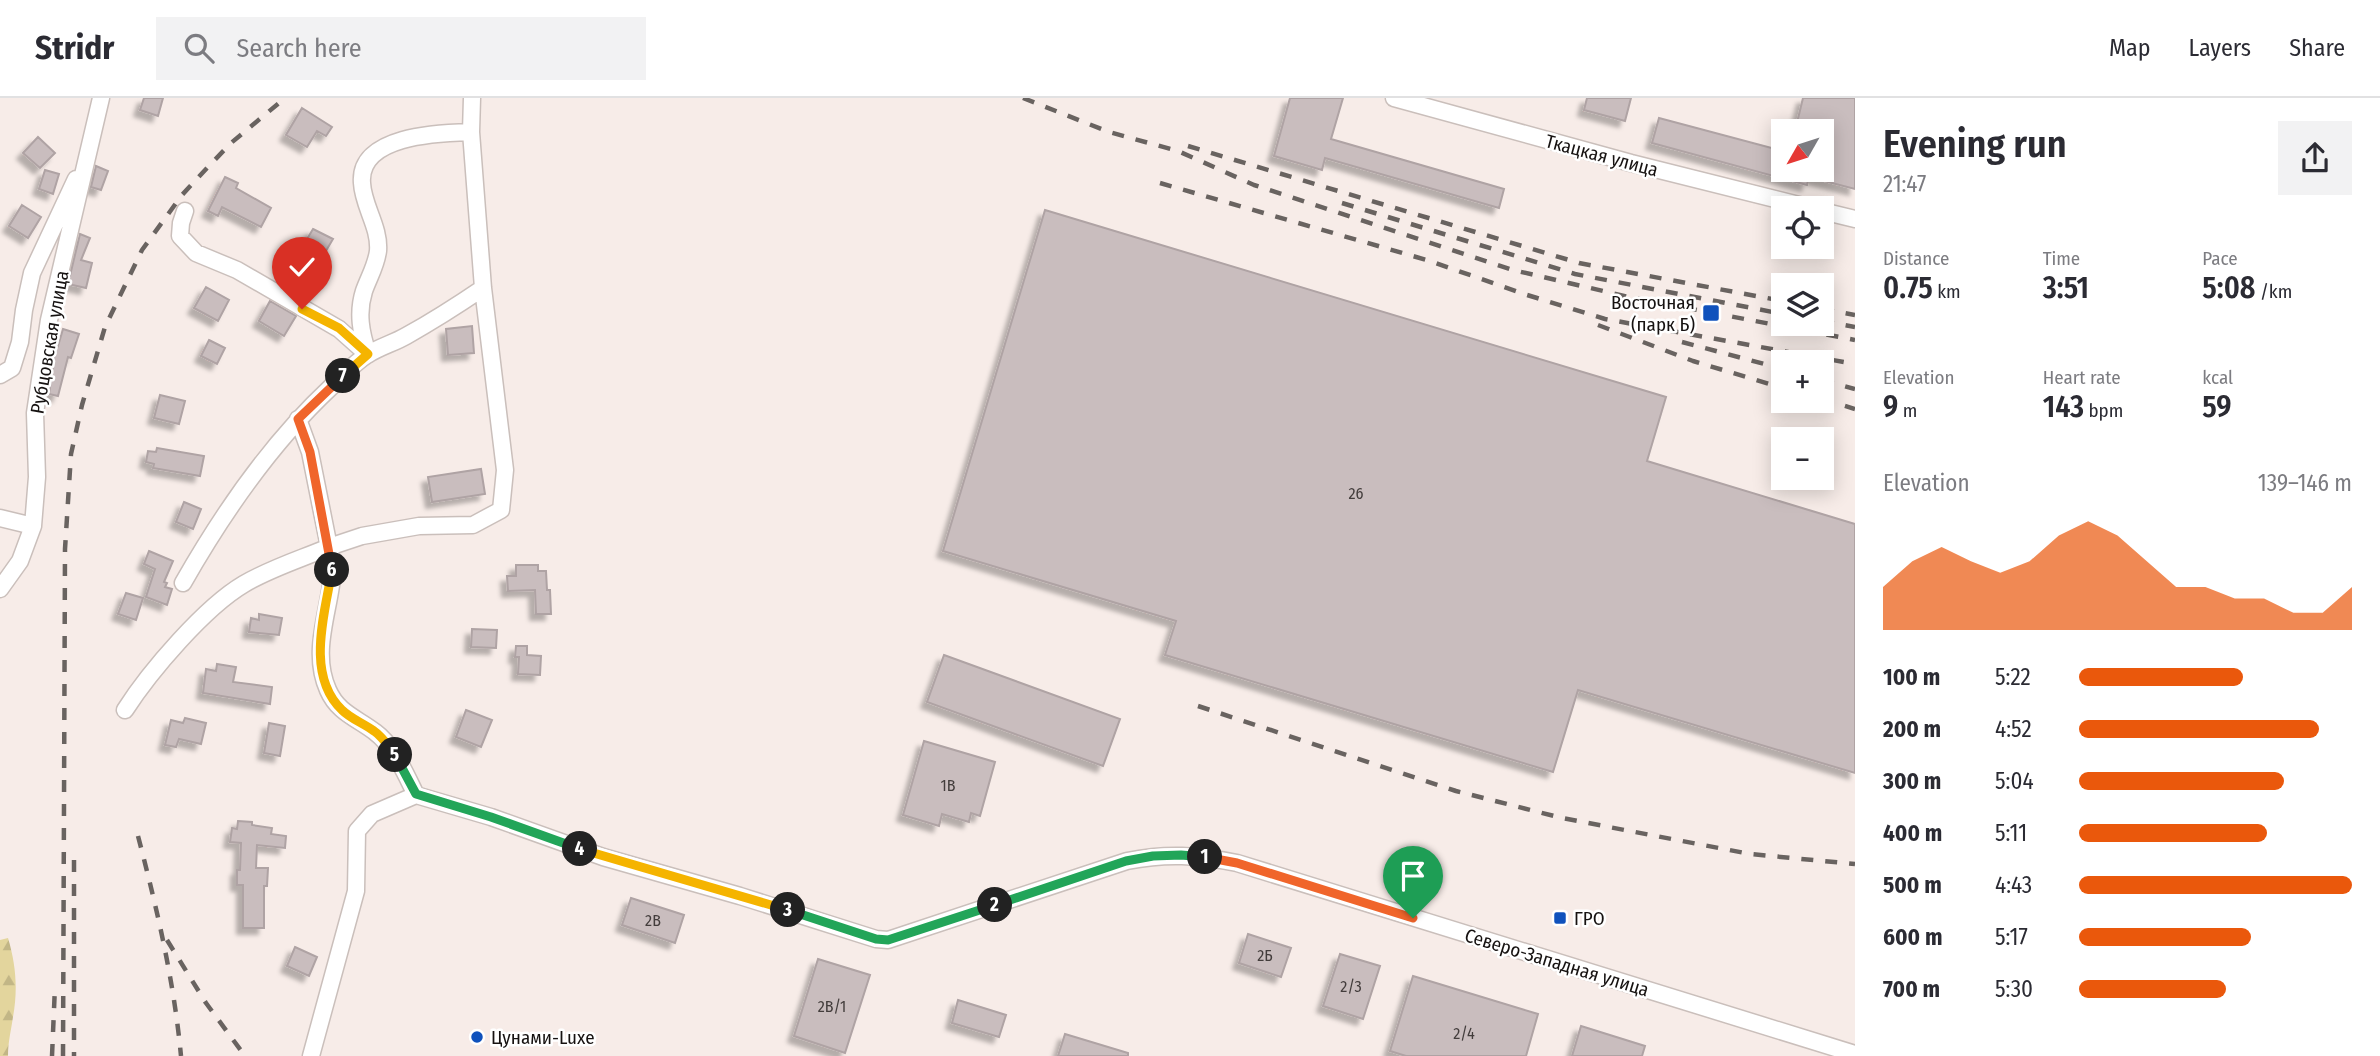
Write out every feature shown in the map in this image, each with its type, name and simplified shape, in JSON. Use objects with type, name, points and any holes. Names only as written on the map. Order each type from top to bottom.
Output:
[{"type":"street","name":"Рубцовская улица","points":[[2,584],[20,561],[33,526],[37,477],[35,413],[49,320],[101,98]]},
{"type":"street","points":[[125,710],[143,681],[226,597],[243,584],[329,547],[362,536],[419,526],[473,525],[501,509],[505,470],[483,288],[471,132],[472,98]]},
{"type":"street","name":"Ткацкая улица","points":[[1394,98],[1771,198]]},
{"type":"street","points":[[368,354],[360,328],[360,306],[375,269],[378,248],[362,183],[365,166],[373,155],[387,145],[433,133],[471,132]]},
{"type":"street","name":"Рубцовская улица","points":[[0,375],[12,368],[20,342],[32,273],[85,161]]},
{"type":"street","points":[[185,211],[180,236],[196,253],[237,270],[339,328],[368,354]]},
{"type":"street","points":[[1834,214],[1855,219]]},
{"type":"street","points":[[184,583],[238,493],[298,419],[368,354],[403,338],[483,288]]},
{"type":"street","points":[[298,419],[310,452],[333,566],[320,658],[327,689],[340,709],[376,732],[403,768],[416,794],[372,814],[357,831],[356,891],[311,1056]]},
{"type":"street","points":[[0,518],[33,526]]},
{"type":"street","name":"Северо-Западная улица","points":[[416,794],[491,817],[603,857],[876,939],[888,940],[1126,861],[1153,856],[1208,857],[1237,863],[1855,1054]]},
{"type":"green space","points":[[8,938],[14,967],[15,1007],[8,1056],[0,1056],[0,940]]},
{"type":"building","points":[[144,98],[163,98],[158,116],[140,110]]},
{"type":"building","points":[[1290,98],[1343,98],[1331,139],[1504,189],[1499,208],[1325,158],[1322,170],[1274,156]]},
{"type":"building","points":[[1587,98],[1631,98],[1625,121],[1584,110]]},
{"type":"building","points":[[1803,98],[1855,98],[1855,189],[1828,182],[1834,182],[1834,119],[1798,119]]},
{"type":"building","points":[[302,108],[332,127],[326,136],[317,131],[307,147],[286,135]]},
{"type":"building","points":[[1659,118],[1771,148],[1771,175],[1652,143]]},
{"type":"building","points":[[38,137],[55,153],[40,168],[23,153]]},
{"type":"building","points":[[96,166],[108,171],[101,190],[91,187]]},
{"type":"building","points":[[45,170],[59,174],[53,194],[39,189]]},
{"type":"building","points":[[225,177],[238,183],[236,188],[271,208],[261,227],[222,207],[218,216],[208,211]]},
{"type":"building","points":[[22,205],[41,217],[28,238],[9,226]]},
{"type":"building","points":[[1045,210],[1666,397],[1647,461],[1855,524],[1855,773],[1578,690],[1553,772],[1165,655],[1176,621],[943,551]]},
{"type":"building","points":[[313,229],[333,239],[320,261],[301,249]]},
{"type":"building","points":[[80,234],[90,238],[81,260],[92,263],[86,288],[68,284]]},
{"type":"building","points":[[206,287],[229,300],[218,321],[194,308]]},
{"type":"building","points":[[270,301],[296,316],[284,336],[259,321]]},
{"type":"building","points":[[472,326],[474,353],[448,355],[446,329]]},
{"type":"building","points":[[63,329],[79,334],[71,358],[68,357],[58,396],[49,394],[56,345],[58,346]]},
{"type":"building","points":[[209,340],[225,348],[217,364],[201,356]]},
{"type":"building","points":[[160,395],[185,401],[179,424],[154,418]]},
{"type":"building","points":[[157,448],[204,456],[200,476],[153,468],[154,464],[146,462],[148,451],[156,452]]},
{"type":"building","points":[[481,469],[485,494],[432,502],[428,477]]},
{"type":"building","points":[[184,502],[201,509],[193,529],[176,522]]},
{"type":"building","points":[[149,551],[173,561],[164,582],[167,583],[165,587],[172,589],[167,605],[146,597],[155,569],[144,564]]},
{"type":"building","points":[[516,565],[538,565],[538,571],[546,571],[551,614],[536,614],[535,590],[508,591],[507,576],[516,576]]},
{"type":"building","points":[[126,593],[143,598],[136,620],[118,614]]},
{"type":"building","points":[[259,614],[282,618],[279,635],[249,632],[251,618],[259,620]]},
{"type":"building","points":[[472,629],[497,630],[496,648],[471,647]]},
{"type":"building","points":[[516,646],[527,646],[527,655],[541,656],[540,675],[518,674],[519,657],[515,657]]},
{"type":"building","points":[[944,655],[1120,719],[1103,766],[927,702]]},
{"type":"building","points":[[217,664],[236,667],[233,682],[272,687],[270,704],[203,693],[206,669],[216,671]]},
{"type":"building","points":[[466,710],[492,720],[481,747],[456,737]]},
{"type":"building","points":[[185,718],[206,723],[201,744],[179,739],[176,747],[165,745],[171,720],[183,723]]},
{"type":"building","points":[[269,723],[285,726],[280,756],[264,753]]},
{"type":"building","points":[[924,741],[995,762],[980,816],[971,813],[969,822],[942,814],[939,826],[903,815]]},
{"type":"building","points":[[238,821],[272,828],[271,834],[286,836],[285,848],[257,845],[256,868],[268,868],[267,886],[264,886],[264,928],[243,928],[243,885],[237,885],[241,843],[230,842],[232,828],[237,829]]},
{"type":"building","points":[[631,898],[684,915],[675,943],[622,925]]},
{"type":"building","points":[[1248,934],[1291,948],[1281,977],[1239,963]]},
{"type":"building","points":[[295,947],[317,957],[309,976],[287,966]]},
{"type":"building","points":[[1340,954],[1380,966],[1363,1019],[1323,1006]]},
{"type":"building","points":[[818,959],[870,975],[845,1053],[794,1036]]},
{"type":"building","points":[[1413,976],[1538,1014],[1526,1056],[1406,1056],[1390,1051]]},
{"type":"building","points":[[958,1000],[1006,1015],[999,1037],[952,1023]]},
{"type":"building","points":[[1581,1026],[1645,1046],[1642,1056],[1572,1056]]},
{"type":"building","points":[[1065,1034],[1128,1053],[1128,1056],[1058,1056]]},
{"type":"railway","points":[[63,1056],[65,549],[71,454],[82,405],[105,327],[142,250],[182,195],[207,168],[231,143],[285,98]]},
{"type":"railway","points":[[1023,98],[1109,132],[1178,151],[1254,185],[1513,270],[1629,297],[1855,340]]},
{"type":"railway","points":[[1188,146],[1579,263],[1771,299]]},
{"type":"railway","points":[[1160,183],[1430,261],[1605,319],[1855,364]]},
{"type":"railway","points":[[1342,203],[1575,274],[1771,312]]},
{"type":"railway","points":[[1834,311],[1855,315]]},
{"type":"railway","points":[[1834,323],[1855,327]]},
{"type":"railway","points":[[1598,325],[1693,361],[1771,384]]},
{"type":"railway","points":[[1682,342],[1771,366]]},
{"type":"railway","points":[[1834,383],[1855,389]]},
{"type":"railway","points":[[1834,403],[1855,409]]},
{"type":"railway","points":[[1198,706],[1456,791],[1562,818],[1750,854],[1855,864]]},
{"type":"railway","points":[[138,836],[164,945],[181,1056]]},
{"type":"railway","points":[[74,860],[74,1056]]},
{"type":"railway","points":[[167,940],[206,1003],[245,1056]]},
{"type":"railway","points":[[52,1056],[55,986]]},
{"type":"place","name":"Восточная (парк Б)","points":[[1711,313]]},
{"type":"place","name":"ГРО","points":[[1560,918]]},
{"type":"place","name":"Цунами-Luxe","points":[[477,1037]]},
{"type":"route","points":[[302,309],[339,328],[368,354],[298,419],[310,452],[333,566],[320,658],[327,689],[340,709],[376,732],[403,768],[416,794],[491,817],[603,857],[876,939],[902,937],[1126,861],[1153,856],[1208,857],[1237,863],[1413,918]]}]
